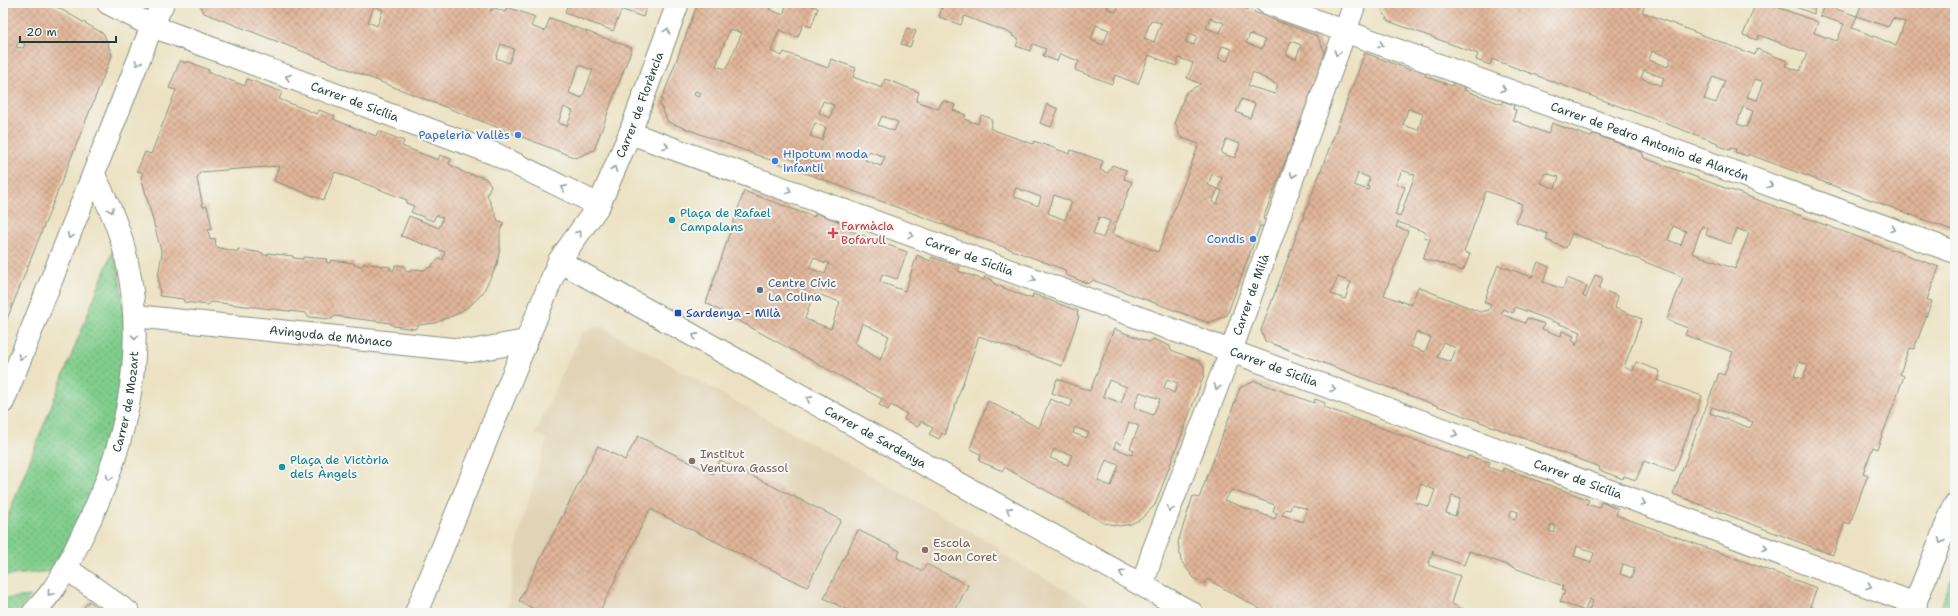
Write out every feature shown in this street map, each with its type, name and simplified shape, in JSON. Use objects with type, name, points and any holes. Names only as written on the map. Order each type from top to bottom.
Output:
[{"type":"street","name":"Carrer de Sicília","points":[[108,3],[152,26],[490,152],[599,205]]},
{"type":"street","points":[[3,402],[152,26],[163,3]]},
{"type":"street","name":"Carrer de Florència","points":[[599,205],[630,133],[678,3]]},
{"type":"street","name":"Carrer de Pedro Antonio de Alarcón","points":[[1267,3],[1955,252]]},
{"type":"street","name":"Carrer de Milà","points":[[1143,584],[1153,551],[1231,351],[1355,3]]},
{"type":"street","name":"Carrer de Sicília","points":[[630,133],[1231,351],[1914,608]]},
{"type":"street","name":"Carrer de Mozart","points":[[33,613],[54,588],[92,518],[113,467],[127,415],[134,359],[135,316],[127,262],[111,209],[94,175]]},
{"type":"street","points":[[416,613],[559,261],[599,205]]},
{"type":"street","name":"Carrer de Sardenya","points":[[559,261],[1143,584],[1192,613]]},
{"type":"street","name":"Avinguda de Mònaco","points":[[135,316],[471,351],[526,341]]},
{"type":"street","points":[[1914,608],[1955,504]]},
{"type":"street","points":[[66,568],[129,613]]},
{"type":"shaded area","name":"Institut Ventura Gassol","points":[[600,326],[1000,548],[999,553],[1106,613],[507,613],[519,532],[547,439],[535,434],[581,333]]},
{"type":"green space","points":[[113,250],[123,307],[123,365],[120,394],[114,423],[98,478],[83,513],[53,571],[3,576],[3,528]]},
{"type":"green space","points":[[1955,569],[1955,613],[1938,613],[1953,575]]},
{"type":"green space","points":[[31,596],[16,613],[3,613],[3,599]]},
{"type":"building","points":[[3,3],[50,3],[104,34],[112,55],[3,329]],"holes":[[[19,41],[25,44],[23,48],[16,47]]]},
{"type":"building","points":[[199,3],[268,3],[276,6],[277,3],[493,3],[490,11],[495,8],[505,12],[507,7],[535,17],[531,26],[545,31],[550,18],[632,48],[594,150],[576,158],[204,13]],"holes":[[[374,6],[383,10],[377,26],[368,22]],[[501,44],[514,49],[509,63],[496,58]],[[579,65],[593,70],[582,98],[569,93]],[[564,107],[573,111],[567,126],[558,123]]]},
{"type":"building","points":[[558,3],[615,3],[613,6],[622,9],[613,31],[565,13],[567,6]]},
{"type":"building","points":[[626,3],[648,3],[643,17],[623,10]]},
{"type":"building","points":[[698,3],[772,3],[769,9],[783,15],[787,3],[811,3],[810,5],[818,8],[811,27],[803,24],[798,37],[779,30],[771,51],[782,56],[784,52],[828,68],[831,59],[856,68],[853,77],[882,88],[885,79],[919,92],[916,101],[939,109],[941,103],[945,101],[955,105],[953,110],[966,115],[964,119],[978,124],[981,115],[990,118],[992,122],[990,128],[996,131],[1033,144],[1034,141],[1070,154],[1071,150],[1103,161],[1100,170],[1108,173],[1112,165],[1126,170],[1124,179],[1132,182],[1112,234],[1158,252],[1199,144],[1180,137],[1175,121],[1186,92],[1201,84],[1187,78],[1193,63],[1179,58],[1176,66],[1149,55],[1138,84],[1115,75],[1112,84],[1075,70],[1079,61],[1060,54],[1057,61],[1043,56],[1046,49],[1033,44],[1030,51],[1016,46],[1019,39],[1012,36],[1013,34],[964,16],[961,25],[939,17],[942,8],[930,3],[1061,3],[1061,5],[1069,8],[1071,3],[1109,3],[1107,8],[1116,12],[1119,3],[1230,3],[1317,36],[1326,54],[1315,82],[1318,87],[1306,118],[1301,120],[1263,219],[1267,221],[1265,226],[1260,226],[1227,315],[1209,323],[1093,280],[1089,284],[1066,275],[1065,270],[1063,269],[668,122],[660,104]],"holes":[[[1210,18],[1224,23],[1220,33],[1206,28]],[[1151,20],[1161,23],[1154,42],[1144,38]],[[1096,25],[1109,30],[1103,45],[1091,40]],[[730,29],[742,33],[726,69],[716,66]],[[1189,33],[1197,36],[1194,45],[1185,42]],[[1250,34],[1265,40],[1262,49],[1246,43]],[[1291,41],[1301,45],[1296,59],[1286,55]],[[1222,46],[1232,49],[1227,61],[1218,58]],[[1253,72],[1278,85],[1275,94],[1248,86]],[[695,91],[701,93],[699,97],[694,95]],[[1242,99],[1255,104],[1250,118],[1236,112]],[[823,101],[834,105],[830,118],[819,113]],[[882,116],[898,122],[894,131],[878,125]],[[815,123],[826,128],[822,140],[810,136]],[[1226,139],[1240,144],[1235,158],[1221,153]],[[869,151],[885,157],[881,166],[865,160]],[[1212,174],[1222,178],[1218,189],[1208,185]],[[1016,188],[1041,197],[1038,206],[1013,196]],[[1218,189],[1222,191],[1217,204],[1212,202]],[[1054,195],[1072,202],[1065,220],[1048,213]],[[1099,217],[1110,221],[1103,238],[1093,234]]]},
{"type":"building","points":[[1384,3],[1646,3],[1642,12],[1755,55],[1757,49],[1787,61],[1785,66],[1800,71],[1807,53],[1759,35],[1757,40],[1743,35],[1756,3],[1766,3],[1818,22],[1814,33],[1837,41],[1844,24],[1820,16],[1824,5],[1857,16],[1862,3],[1955,3],[1955,222],[1952,230],[1748,154],[1748,156],[1735,152],[1736,149],[1731,148],[1730,150],[1717,145],[1718,143],[1492,59],[1490,65],[1476,60],[1478,54],[1388,21],[1382,9]],"holes":[[[1857,16],[1888,27],[1893,18],[1905,22],[1896,46],[1852,28]],[[1652,51],[1671,58],[1668,67],[1649,60]],[[1644,70],[1664,78],[1661,86],[1641,78]],[[1713,76],[1725,81],[1716,103],[1704,99]],[[1755,79],[1764,82],[1757,100],[1747,97]],[[1743,107],[1753,111],[1747,127],[1737,124]]]},
{"type":"building","points":[[1815,3],[1814,14],[1788,4]]},
{"type":"building","points":[[907,28],[916,31],[910,47],[901,44]]},
{"type":"building","points":[[1365,53],[1411,70],[1412,67],[1426,72],[1425,76],[1452,86],[1453,82],[1465,87],[1464,90],[1501,104],[1503,101],[1514,105],[1513,109],[1516,110],[1513,120],[1548,134],[1552,123],[1590,137],[1594,134],[1642,152],[1644,158],[1939,267],[1927,300],[1932,301],[1914,349],[1909,348],[1900,374],[1904,376],[1877,449],[1873,447],[1863,473],[1868,475],[1850,524],[1845,522],[1833,555],[1673,494],[1719,373],[1724,375],[1733,352],[1685,335],[1688,328],[1667,320],[1683,277],[1572,233],[1566,248],[1546,240],[1548,234],[1516,222],[1522,204],[1486,191],[1464,252],[1470,254],[1463,271],[1435,261],[1423,259],[1430,239],[1424,237],[1425,232],[1398,222],[1396,227],[1408,231],[1384,295],[1411,305],[1418,287],[1480,312],[1489,310],[1491,305],[1484,302],[1498,265],[1532,277],[1538,262],[1549,267],[1543,282],[1563,289],[1567,278],[1587,286],[1583,296],[1586,298],[1595,275],[1603,278],[1599,289],[1618,296],[1615,308],[1642,319],[1624,367],[1633,371],[1636,362],[1660,371],[1657,380],[1702,396],[1674,472],[1644,461],[1636,480],[1624,476],[1623,479],[1599,470],[1600,467],[1265,341],[1261,330]],"holes":[[[1408,109],[1423,114],[1418,130],[1403,125]],[[1402,170],[1415,175],[1400,217],[1395,215],[1405,187],[1396,184]],[[1358,173],[1370,178],[1367,186],[1369,187],[1368,190],[1354,185]],[[1545,173],[1559,177],[1555,188],[1541,183]],[[1673,226],[1686,231],[1681,245],[1668,240]],[[1702,226],[1708,228],[1706,235],[1731,244],[1737,229],[1749,233],[1735,269],[1692,253]],[[1338,277],[1351,282],[1345,299],[1331,294]],[[1515,307],[1581,332],[1576,346],[1575,342],[1572,340],[1574,336],[1562,331],[1561,336],[1542,329],[1544,324],[1527,318],[1525,323],[1501,314],[1503,309],[1513,313]],[[1416,332],[1431,338],[1425,352],[1411,347]],[[1443,342],[1456,348],[1451,362],[1437,357]],[[1799,362],[1808,365],[1803,379],[1794,376]],[[1712,407],[1753,422],[1750,428],[1710,413]]]},
{"type":"building","points":[[180,61],[186,63],[187,61],[209,70],[208,72],[245,86],[247,79],[282,92],[279,99],[317,114],[319,110],[335,116],[333,119],[376,136],[378,131],[404,141],[402,146],[438,160],[440,155],[451,159],[449,164],[465,173],[485,178],[491,185],[487,195],[499,223],[500,221],[504,223],[500,231],[500,247],[497,265],[482,294],[473,303],[459,313],[435,323],[418,325],[415,329],[393,326],[391,323],[335,316],[332,319],[308,317],[306,313],[211,302],[208,305],[184,302],[183,299],[160,296],[158,276],[162,254],[141,176],[143,173],[137,171],[145,152],[151,154],[176,90],[169,88]],"holes":[[[279,166],[274,181],[324,200],[335,172],[407,200],[406,203],[414,206],[411,212],[433,221],[436,215],[443,218],[439,228],[409,216],[401,236],[445,252],[443,260],[440,258],[432,265],[433,266],[424,270],[411,269],[411,272],[405,271],[405,266],[395,265],[394,270],[390,270],[390,267],[364,263],[362,266],[354,265],[354,263],[331,260],[330,263],[326,262],[327,259],[303,257],[303,259],[293,258],[293,256],[268,253],[268,255],[263,255],[263,253],[238,249],[237,252],[216,247],[215,238],[210,240],[208,230],[212,229],[210,218],[207,206],[203,207],[197,179],[200,172]]]},
{"type":"building","points":[[1047,104],[1058,109],[1051,127],[1040,123]]},
{"type":"building","points":[[744,191],[814,217],[816,213],[835,220],[849,226],[848,230],[907,252],[897,279],[882,274],[880,282],[905,291],[917,255],[930,261],[932,257],[960,267],[958,271],[984,280],[985,277],[992,280],[994,284],[1027,297],[1032,298],[1033,294],[1078,311],[1077,315],[1079,316],[1062,366],[979,336],[945,435],[942,433],[939,439],[929,434],[933,428],[921,421],[918,427],[904,419],[907,414],[891,405],[888,410],[879,405],[882,399],[706,303]],"holes":[[[814,257],[825,264],[825,262],[829,263],[825,274],[809,268]],[[818,294],[840,302],[831,329],[805,319],[813,295]],[[862,323],[889,336],[880,360],[855,343]]]},
{"type":"building","points":[[1114,329],[1149,342],[1153,339],[1170,346],[1171,350],[1199,361],[1204,367],[1204,375],[1155,505],[1141,519],[1131,524],[1120,526],[1104,523],[1004,467],[1003,471],[979,461],[981,455],[970,448],[988,401],[1039,428],[1050,399],[1070,407],[1073,400],[1052,393],[1057,379],[1090,391]],"holes":[[[1167,379],[1178,383],[1174,393],[1164,388]],[[1109,380],[1127,387],[1121,403],[1103,396]],[[1140,392],[1160,399],[1153,415],[1134,408]],[[1129,422],[1139,426],[1130,448],[1134,450],[1132,455],[1114,448],[1116,442],[1121,445]],[[1075,427],[1089,433],[1086,438],[1073,433]],[[1054,449],[1072,455],[1068,465],[1050,458]],[[1106,460],[1119,465],[1111,486],[1098,481]]]},
{"type":"building","points":[[1255,381],[1314,403],[1315,399],[1325,403],[1324,407],[1467,459],[1468,456],[1490,462],[1488,467],[1502,472],[1503,468],[1589,500],[1587,504],[1599,508],[1601,502],[1618,509],[1616,515],[1817,588],[1810,606],[1814,608],[1812,613],[1590,613],[1588,612],[1593,601],[1589,599],[1585,611],[1560,602],[1565,591],[1562,590],[1563,586],[1469,551],[1464,565],[1433,554],[1433,550],[1428,565],[1460,576],[1451,603],[1468,613],[1267,613],[1207,579],[1204,584],[1194,578],[1181,561],[1178,542],[1193,496],[1199,498],[1240,388]],"holes":[[[1421,484],[1435,490],[1429,507],[1415,502]],[[1232,490],[1275,505],[1273,512],[1277,513],[1275,519],[1224,500]],[[1452,496],[1461,499],[1455,516],[1446,513]],[[1292,504],[1307,509],[1303,522],[1282,515],[1285,509],[1290,510]],[[1512,510],[1518,512],[1515,520],[1509,518]],[[1551,524],[1556,526],[1554,533],[1549,531]],[[1577,546],[1594,553],[1591,562],[1574,556]],[[1623,564],[1635,568],[1631,578],[1620,574]]]},
{"type":"building","points":[[638,436],[713,474],[720,460],[841,520],[807,587],[650,509],[601,609],[609,613],[541,613],[519,601],[598,446],[625,460]]},
{"type":"building","points":[[858,530],[900,551],[897,558],[923,571],[926,564],[968,585],[954,613],[853,613],[824,598]]},
{"type":"building","points":[[89,601],[106,613],[80,613]]},
{"type":"place","name":"Papeleria Vallès","points":[[518,135]]},
{"type":"place","name":"Hipotum moda infantil","points":[[775,161]]},
{"type":"place","name":"Plaça de Rafael Campalans","points":[[672,220]]},
{"type":"place","name":"Farmàcia Bofarull","points":[[833,233]]},
{"type":"place","name":"Condis","points":[[1253,239]]},
{"type":"place","name":"Centre Cívic La Colina","points":[[760,290]]},
{"type":"place","name":"Sardenya - Milà","points":[[678,313]]},
{"type":"place","name":"Institut Ventura Gassol","points":[[692,461]]},
{"type":"place","name":"Plaça de Victòria dels Àngels","points":[[282,467]]},
{"type":"place","name":"Escola Joan Coret","points":[[925,550]]}]
